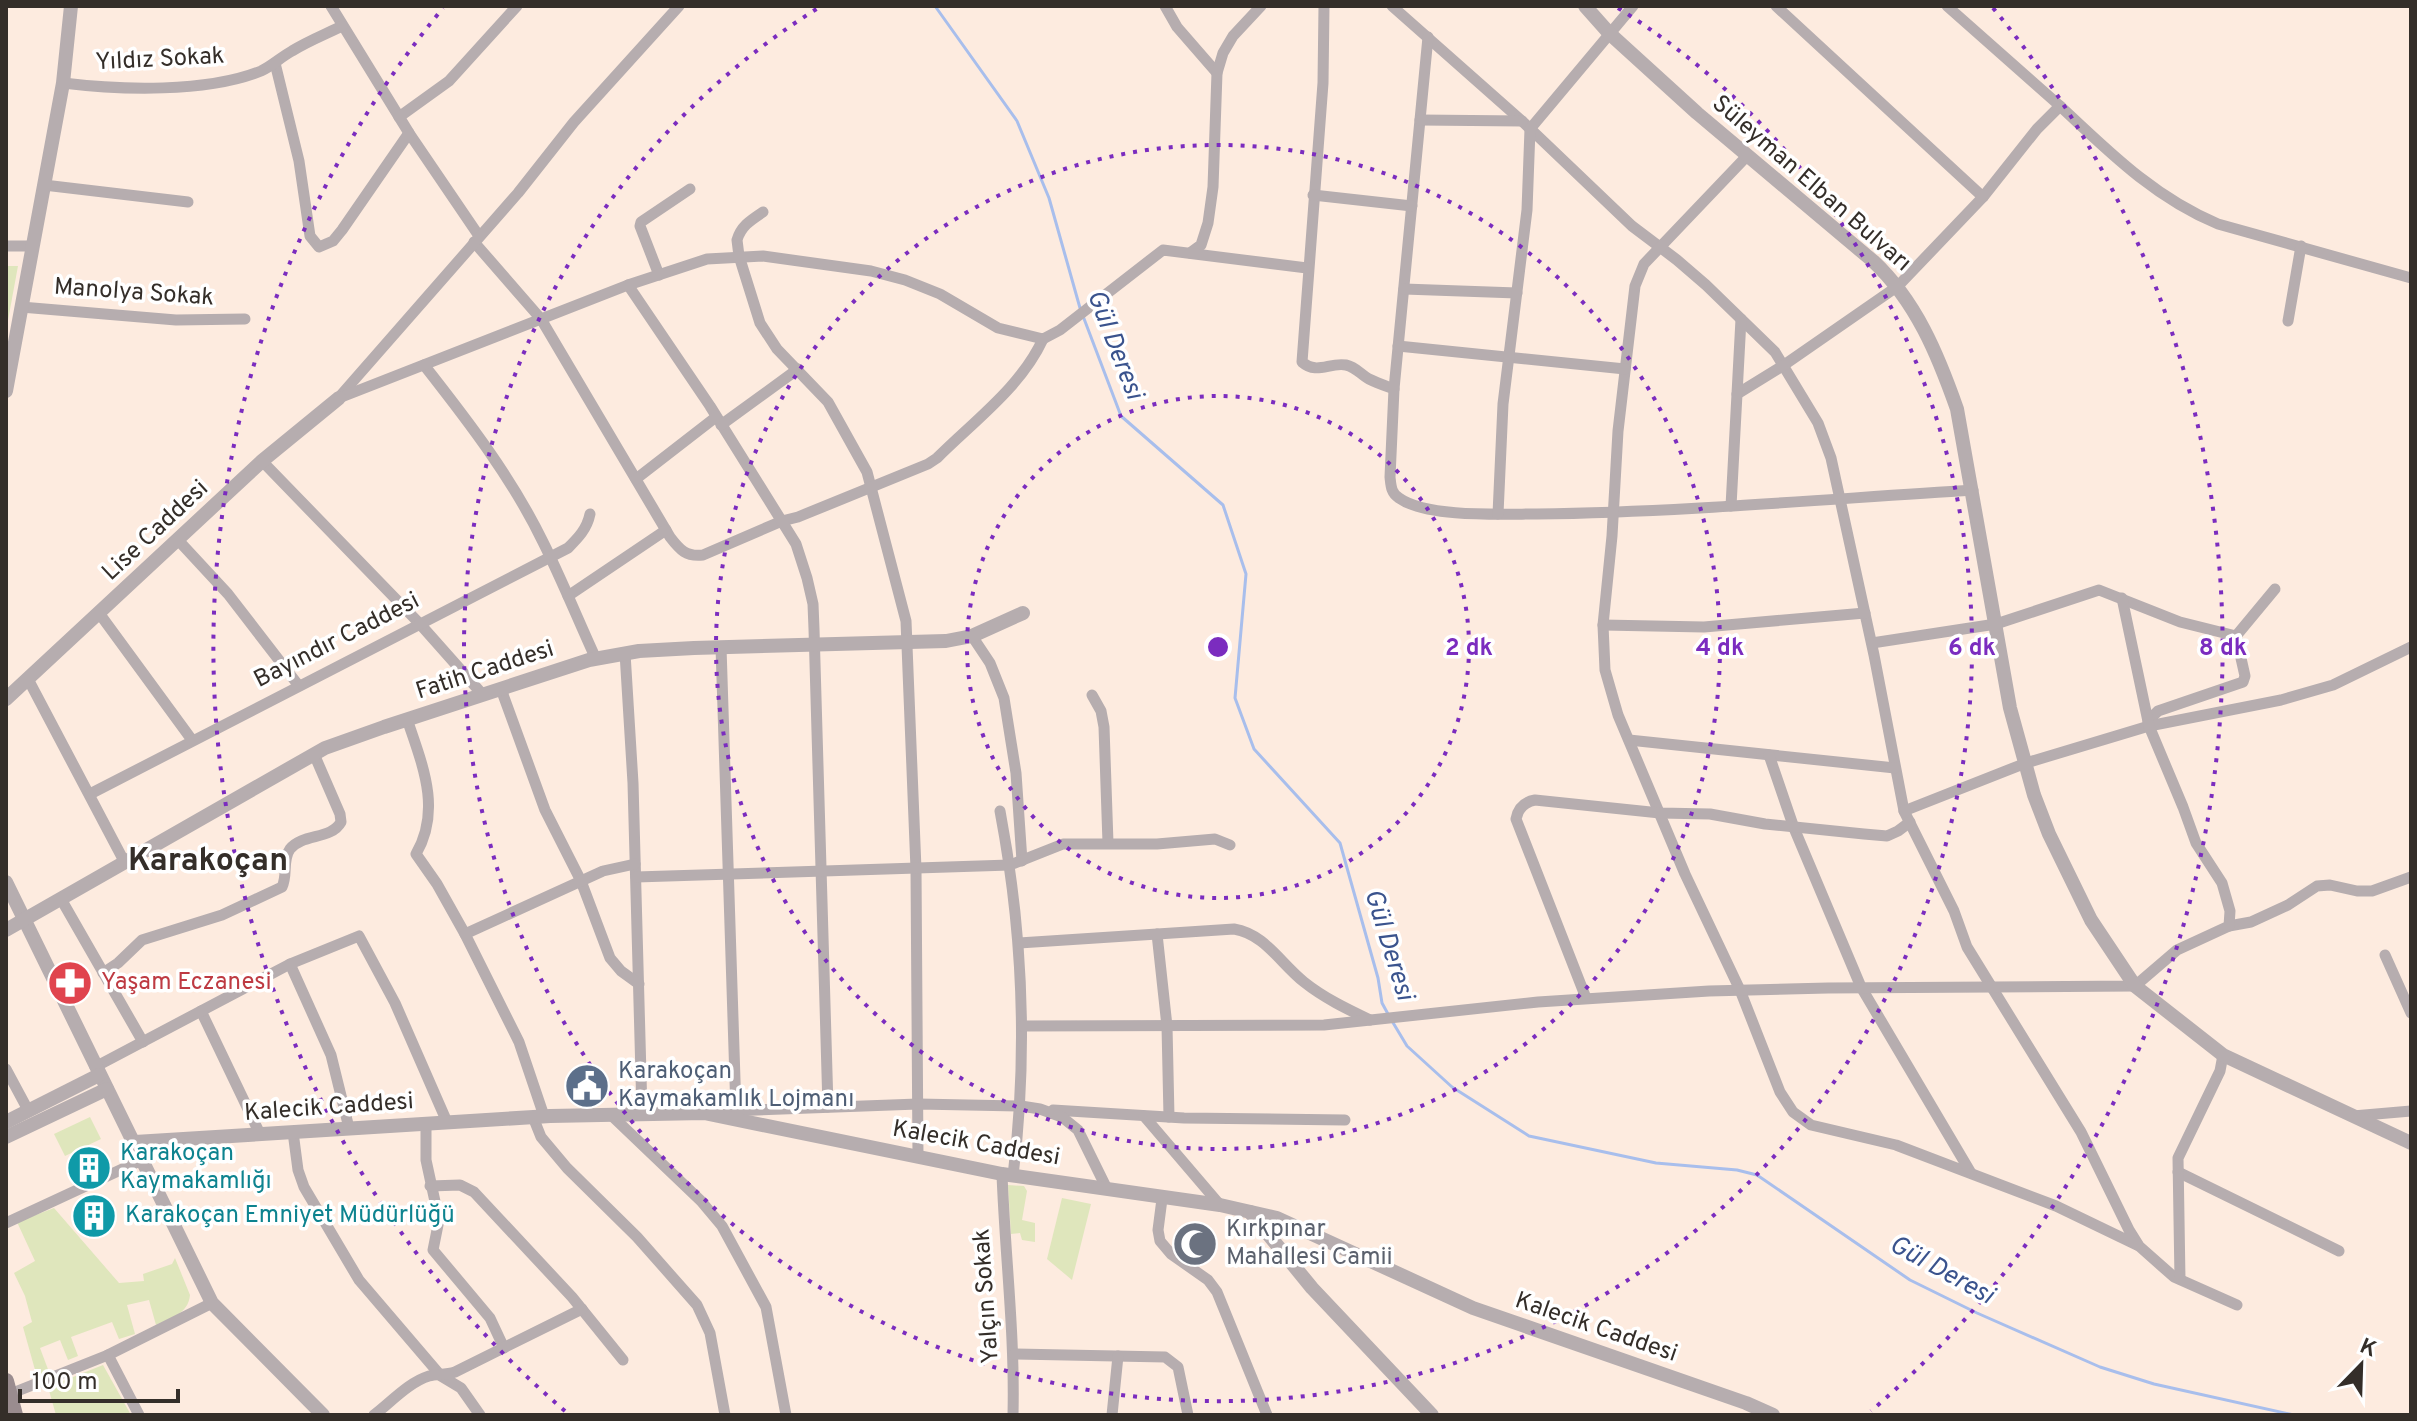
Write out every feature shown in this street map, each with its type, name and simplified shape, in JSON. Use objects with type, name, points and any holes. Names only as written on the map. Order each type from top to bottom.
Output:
[{"type":"main road","points":[[8,1388],[15,1415]]},
{"type":"street","points":[[6,391],[63,83],[71,6]]},
{"type":"street","points":[[331,6],[477,239],[541,319],[666,530],[681,551],[692,556],[703,555],[915,470],[937,458],[1013,383],[1028,366],[1043,339],[1060,330],[1163,250],[1307,268]]},
{"type":"street","points":[[399,117],[449,81],[517,6]]},
{"type":"street","points":[[337,400],[518,193],[574,122],[679,6]]},
{"type":"street","points":[[1165,6],[1177,27],[1217,73]]},
{"type":"street","points":[[1190,253],[1201,245],[1208,223],[1213,187],[1217,73],[1223,53],[1233,36],[1261,6]]},
{"type":"street","points":[[1324,6],[1323,83],[1302,362],[1318,370],[1334,365],[1350,366],[1365,377],[1394,389]]},
{"type":"street","points":[[1392,6],[1526,125],[1632,226],[1662,248],[1741,319],[1784,365],[1818,423],[1831,458],[1907,816],[1954,911],[1967,947],[2081,1132],[2139,1246],[2180,1279],[2237,1305]]},
{"type":"street","name":"Süleyman Elban Bulvarı","points":[[1585,6],[1609,33],[1747,156],[1873,261],[1898,286],[1930,342],[1957,409],[2010,708],[2026,763],[2049,834],[2067,872],[2091,920],[2135,986],[2223,1055],[2411,1143]]},
{"type":"street","points":[[1612,6],[1623,17]]},
{"type":"street","points":[[1498,514],[1503,404],[1527,210],[1526,125],[1633,6]]},
{"type":"street","points":[[1776,6],[1983,197]]},
{"type":"street","points":[[1947,6],[2135,176],[2189,212],[2218,224],[2411,278]]},
{"type":"street","name":"Yıldız Sokak","points":[[63,83],[111,88],[178,86],[245,76],[342,26]]},
{"type":"street","points":[[1428,37],[1394,389],[1390,477],[1392,490],[1398,498],[1439,510],[1498,514],[1613,514],[1973,490]]},
{"type":"street","points":[[275,63],[299,161],[310,236],[319,247],[333,241],[342,230],[409,133]]},
{"type":"street","points":[[1737,394],[1898,286],[1983,197],[2037,129],[2060,106]]},
{"type":"street","points":[[1420,120],[1526,125]]},
{"type":"street","points":[[1747,156],[1644,264],[1635,286],[1603,625],[1609,687],[1660,813],[1740,990],[1780,1092],[1793,1112],[1811,1125],[1896,1145],[1971,1173],[2056,1206],[2139,1246]]},
{"type":"street","points":[[44,185],[188,202]]},
{"type":"street","points":[[659,275],[641,222],[690,189]]},
{"type":"street","points":[[1313,195],[1412,206]]},
{"type":"street","points":[[763,212],[740,231],[737,240],[760,323],[777,349],[828,402],[846,431],[872,487],[895,569],[909,642],[916,869],[918,1157]]},
{"type":"street","points":[[6,246],[32,246]]},
{"type":"street","points":[[2288,321],[2301,246]]},
{"type":"street","points":[[337,400],[628,285],[707,259],[739,256],[826,264],[893,277],[940,294],[998,328],[1043,339]]},
{"type":"street","points":[[628,285],[782,521],[796,544],[807,578],[813,604],[828,1107]]},
{"type":"street","points":[[1404,289],[1517,293]]},
{"type":"street","name":"Manolya Sokak","points":[[21,307],[176,320],[245,319]]},
{"type":"street","points":[[1731,506],[1741,319]]},
{"type":"street","points":[[1398,346],[1625,369]]},
{"type":"street","points":[[424,365],[478,433],[520,502],[550,557],[596,659]]},
{"type":"street","points":[[636,479],[798,369]]},
{"type":"street","name":"Lise Caddesi","points":[[6,699],[262,461],[337,400]]},
{"type":"street","points":[[262,461],[420,624],[483,695]]},
{"type":"street","name":"Bayındır Caddesi","points":[[90,794],[568,548],[581,535],[590,514]]},
{"type":"street","points":[[568,596],[666,530]]},
{"type":"street","points":[[178,540],[228,594],[299,686]]},
{"type":"street","points":[[2236,636],[2275,589]]},
{"type":"street","points":[[1872,643],[1996,624],[2094,590],[2105,591],[2169,618],[2236,636]]},
{"type":"street","points":[[2122,598],[2148,724],[2196,843],[2222,883],[2230,911],[2229,926]]},
{"type":"street","points":[[99,613],[192,740]]},
{"type":"street","name":"Fatih Caddesi","points":[[6,930],[314,754],[407,719],[596,659],[625,653],[721,647],[946,641],[972,636],[1023,613]]},
{"type":"street","points":[[1603,625],[1704,627],[1865,613]]},
{"type":"street","points":[[972,636],[990,663],[1004,698],[1016,773],[1016,863]]},
{"type":"street","points":[[2148,724],[2158,711],[2243,682],[2245,676],[2236,636]]},
{"type":"street","points":[[721,647],[736,1111]]},
{"type":"street","points":[[1586,998],[1516,819],[1522,805],[1535,800],[1660,813],[1710,814],[1794,828],[1887,836],[1898,831],[1907,816],[2026,763],[2148,724],[2281,700],[2333,685],[2411,647]]},
{"type":"street","points":[[625,653],[636,871],[642,1112]]},
{"type":"street","points":[[28,679],[124,861]]},
{"type":"street","points":[[501,689],[545,810],[581,881],[610,958],[639,984]]},
{"type":"street","points":[[1092,695],[1101,711],[1104,727],[1108,843]]},
{"type":"street","points":[[407,719],[426,778],[429,802],[428,825],[416,854],[465,934],[519,1042],[541,1137],[697,1305],[710,1333],[725,1415]]},
{"type":"street","points":[[1629,740],[1895,768]]},
{"type":"street","points":[[103,973],[142,940],[222,915],[282,887],[285,861],[291,847],[335,830],[341,822],[314,754]]},
{"type":"street","points":[[1769,755],[1794,828],[1861,987],[1971,1173]]},
{"type":"street","points":[[1000,811],[1016,863]]},
{"type":"street","points":[[465,934],[603,871],[729,875],[821,873],[1016,863],[1063,844],[1157,844],[1215,839],[1230,845]]},
{"type":"street","name":"Yalçın Sokak","points":[[1013,1415],[1014,1354],[1004,1239],[1008,1175],[1021,1106],[1023,1026],[1016,863]]},
{"type":"street","points":[[1023,1026],[1324,1025],[1586,998],[1740,990],[2135,986],[2177,950],[2229,926],[2251,922],[2288,905],[2317,886],[2372,891],[2411,877]]},
{"type":"street","points":[[6,882],[212,1303],[323,1415]]},
{"type":"street","points":[[61,899],[143,1042]]},
{"type":"street","points":[[1019,943],[1234,929],[1249,931],[1260,938],[1303,982],[1333,1002],[1371,1021]]},
{"type":"street","points":[[1157,934],[1167,1026],[1169,1117]]},
{"type":"street","points":[[6,1122],[143,1042],[290,964],[359,936],[395,1003],[447,1122]]},
{"type":"street","points":[[2385,955],[2411,1013]]},
{"type":"street","points":[[290,964],[331,1055],[349,1128]]},
{"type":"street","points":[[201,1011],[260,1134]]},
{"type":"street","points":[[2180,1279],[2179,1152],[2220,1071],[2223,1055]]},
{"type":"street","points":[[6,1069],[28,1110]]},
{"type":"street","points":[[6,1137],[107,1089]]},
{"type":"street","points":[[704,1113],[918,1104],[1021,1106],[1169,1117],[1345,1120]]},
{"type":"street","points":[[1040,1109],[1062,1117],[1078,1130],[1107,1189]]},
{"type":"street","points":[[2353,1116],[2411,1111]]},
{"type":"street","name":"Kalecik Caddesi","points":[[135,1142],[538,1117],[642,1112],[704,1113],[1008,1175],[1250,1212],[1295,1225],[1473,1308],[1773,1415]]},
{"type":"street","points":[[610,1114],[701,1201],[722,1226],[766,1307],[783,1414]]},
{"type":"street","points":[[1144,1116],[1220,1205]]},
{"type":"street","points":[[426,1124],[426,1160],[439,1220],[433,1250],[490,1318],[504,1348]]},
{"type":"street","points":[[293,1132],[298,1170],[304,1187],[343,1256],[359,1280],[441,1376],[461,1388],[480,1415]]},
{"type":"street","points":[[6,1223],[144,1159]]},
{"type":"street","points":[[2178,1172],[2339,1251]]},
{"type":"street","points":[[430,1186],[460,1185],[474,1192],[582,1309],[623,1360]]},
{"type":"street","points":[[1162,1199],[1158,1230],[1160,1241],[1171,1254],[1208,1280],[1217,1292],[1267,1415]]},
{"type":"street","points":[[1250,1212],[1312,1288],[1432,1415]]},
{"type":"street","points":[[8,1388],[108,1355],[212,1303]]},
{"type":"street","points":[[374,1415],[431,1375],[455,1372],[582,1309]]},
{"type":"street","points":[[1014,1354],[1160,1356],[1178,1367],[1188,1415]]},
{"type":"street","points":[[108,1355],[139,1415]]},
{"type":"street","points":[[1112,1415],[1118,1356]]},
{"type":"green space","points":[[6,266],[18,266],[6,331]]},
{"type":"green space","points":[[90,1117],[101,1139],[65,1156],[54,1134]]},
{"type":"green space","points":[[1008,1185],[1024,1186],[1027,1191],[1022,1220],[1035,1223],[1035,1242],[1022,1240],[1020,1233],[1011,1234]]},
{"type":"green space","points":[[1062,1198],[1091,1204],[1072,1280],[1047,1259]]},
{"type":"green space","points":[[54,1208],[119,1283],[144,1281],[143,1274],[172,1264],[175,1258],[190,1295],[183,1311],[156,1325],[149,1300],[127,1305],[135,1334],[119,1339],[112,1322],[71,1337],[78,1356],[68,1360],[60,1340],[40,1348],[49,1372],[37,1377],[23,1327],[32,1322],[14,1273],[35,1261],[17,1222]]},
{"type":"green space","points":[[103,1365],[131,1415],[56,1415],[48,1387]]},
{"type":"waterway","name":"Gül Deresi","points":[[935,6],[1017,121],[1049,198],[1080,308]]},
{"type":"waterway","name":"Gül Deresi","points":[[1083,316],[1121,416],[1223,505],[1246,574],[1235,698],[1254,749],[1340,843],[1378,978],[1382,1003],[1388,1014]]},
{"type":"waterway","name":"Gül Deresi","points":[[1392,1021],[1407,1046],[1452,1087],[1529,1136],[1656,1163],[1737,1170],[1757,1175],[1910,1280],[1977,1313],[2100,1367],[2154,1384],[2294,1415]]},
{"type":"place","name":"Yaşam Eczanesi","points":[[70,983]]},
{"type":"place","name":"Karakoçan Kaymakamlık Lojmanı","points":[[587,1086]]},
{"type":"place","name":"Karakoçan Kaymakamlığı","points":[[89,1168]]},
{"type":"place","name":"Karakoçan Emniyet Müdürlüğü","points":[[94,1216]]},
{"type":"place","name":"Kırkpınar Mahallesi Camii","points":[[1195,1244]]},
{"type":"district","name":"Karakoçan","points":[[208,862]]}]
